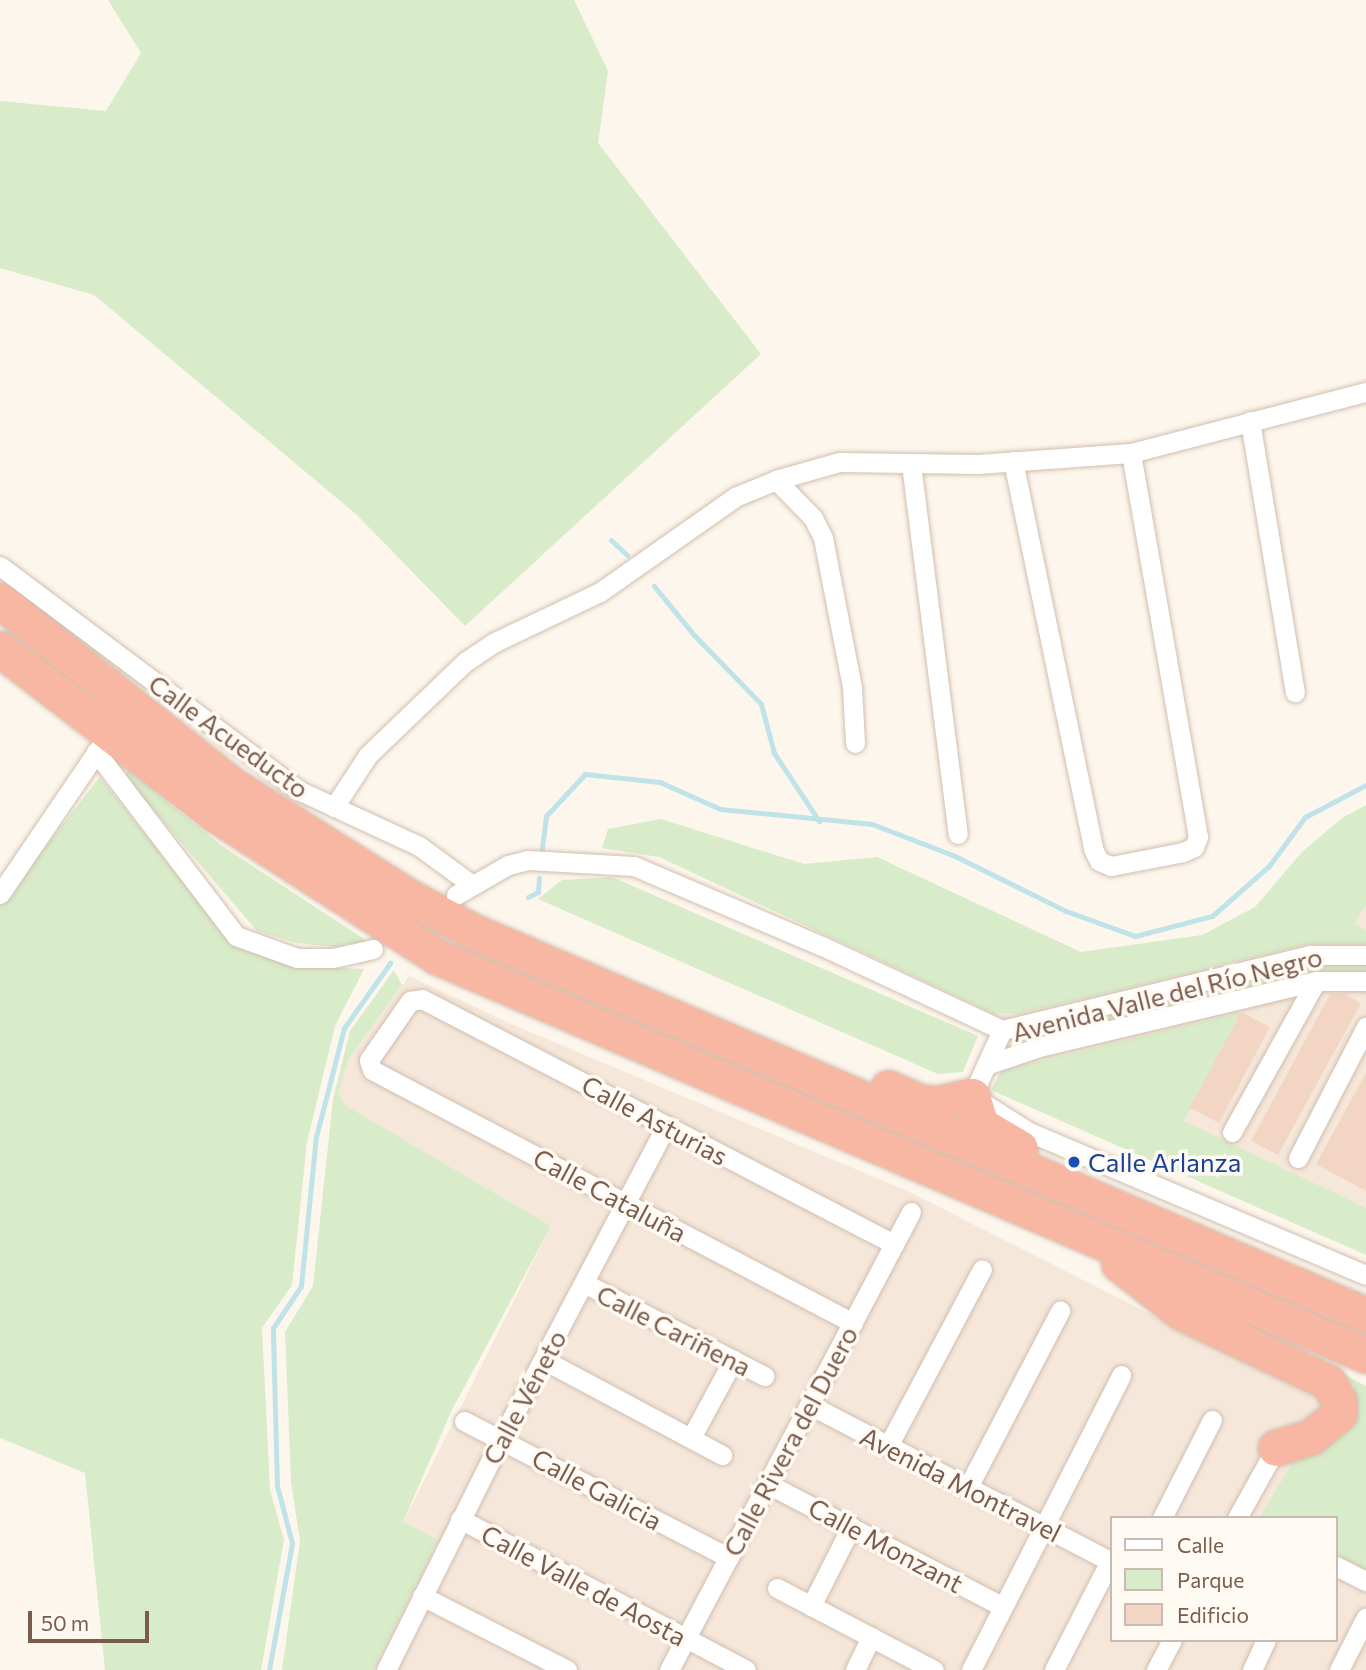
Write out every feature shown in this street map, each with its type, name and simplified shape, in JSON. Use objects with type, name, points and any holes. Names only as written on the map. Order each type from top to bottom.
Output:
[{"type":"highway","points":[[0,601],[232,785],[410,897],[472,931],[1213,1252],[1366,1315]]},
{"type":"highway","points":[[0,649],[102,743],[438,957],[1366,1355]]},
{"type":"highway","points":[[684,1022],[782,1041],[919,1102],[937,1104],[972,1096],[981,1125],[992,1135],[1159,1211],[1186,1227],[1213,1252]]},
{"type":"highway","points":[[1093,1240],[1181,1312],[1225,1336],[1324,1377],[1339,1400],[1339,1414],[1311,1437],[1276,1448]]},
{"type":"street","points":[[334,807],[368,755],[465,662],[495,642],[600,592],[735,497],[776,480],[839,463],[1013,461],[1131,453],[1366,392]]},
{"type":"street","points":[[1250,421],[1295,692]]},
{"type":"street","points":[[1013,461],[1093,849],[1099,861],[1111,866],[1183,852],[1194,847],[1198,837],[1131,453]]},
{"type":"street","points":[[911,464],[958,834]]},
{"type":"street","points":[[776,480],[813,518],[823,538],[852,687],[855,743]]},
{"type":"street","name":"Calle Acueducto","points":[[0,566],[298,790],[419,846],[464,890],[528,860],[634,866],[822,946],[1002,1030]]},
{"type":"street","points":[[0,894],[102,743],[236,936],[296,958],[333,958],[373,949]]},
{"type":"street","name":"Avenida Valle del Río Negro","points":[[972,1096],[1002,1030],[1310,955],[1366,955]]},
{"type":"street","points":[[1232,1132],[1316,981]]},
{"type":"street","name":"Avenida Valle del Río Negro","points":[[989,1063],[1039,1047],[1316,981],[1366,981]]},
{"type":"street","name":"Calle Cataluña","points":[[416,997],[368,1065],[853,1322]]},
{"type":"street","name":"Calle Asturias","points":[[416,997],[894,1244]]},
{"type":"street","points":[[1035,1024],[1043,1034],[1039,1047]]},
{"type":"street","points":[[1298,1158],[1366,1027]]},
{"type":"street","points":[[972,1096],[1029,1132],[1366,1275]]},
{"type":"street","name":"Calle Véneto","points":[[386,1670],[500,1439],[666,1126]]},
{"type":"street","name":"Calle Rivera del Duero","points":[[669,1670],[911,1212]]},
{"type":"street","points":[[888,1446],[982,1269]]},
{"type":"street","name":"Calle Cariñena","points":[[584,1283],[764,1376]]},
{"type":"street","points":[[968,1487],[1060,1311]]},
{"type":"street","points":[[544,1360],[722,1455]]},
{"type":"street","points":[[691,1438],[733,1360]]},
{"type":"street","points":[[971,1670],[1121,1375]]},
{"type":"street","name":"Avenida Montravel","points":[[810,1405],[1110,1561]]},
{"type":"street","points":[[1163,1516],[1212,1420]]},
{"type":"street","name":"Calle Galicia","points":[[464,1421],[729,1558]]},
{"type":"street","points":[[1240,1516],[1276,1448]]},
{"type":"street","name":"Calle Monzant","points":[[768,1483],[1003,1607]]},
{"type":"street","name":"Calle Valle de Aosta","points":[[460,1520],[746,1670]]},
{"type":"street","points":[[811,1606],[851,1527]]},
{"type":"street","points":[[1054,1670],[1110,1564]]},
{"type":"street","points":[[1338,1567],[1366,1581]]},
{"type":"street","points":[[777,1588],[934,1670]]},
{"type":"street","points":[[422,1596],[567,1670]]},
{"type":"street","points":[[1339,1670],[1366,1617]]},
{"type":"street","points":[[855,1670],[871,1637]]},
{"type":"street","points":[[1156,1670],[1171,1642]]},
{"type":"street","points":[[1252,1670],[1265,1642]]},
{"type":"shaded area","points":[[1366,905],[1366,1208],[1059,1066],[1001,1071],[992,1013],[1019,1014],[1308,944],[1345,943]]},
{"type":"shaded area","points":[[409,976],[516,1026],[912,1193],[1331,1406],[1261,1516],[1110,1516],[1110,1642],[1338,1642],[1338,1556],[1366,1571],[1366,1670],[373,1670],[403,1523],[551,1226],[345,1105],[338,1094],[349,1059]]},
{"type":"green space","points":[[108,0],[574,0],[608,71],[598,143],[761,354],[465,626],[357,515],[94,295],[0,268],[0,101],[106,111],[141,53]]},
{"type":"green space","points":[[128,770],[222,846],[367,941],[335,947],[296,943],[257,931],[125,777]]},
{"type":"green space","points":[[100,777],[222,931],[237,944],[293,966],[364,969],[335,1026],[307,1142],[292,1285],[262,1328],[270,1490],[284,1540],[261,1670],[105,1670],[85,1473],[0,1438],[0,904]]},
{"type":"green space","points":[[1366,805],[1366,905],[1355,924],[1366,930],[1366,944],[1308,944],[1019,1014],[992,1013],[659,857],[602,848],[608,829],[661,819],[804,864],[877,857],[1081,952],[1202,935],[1255,907],[1302,852],[1342,818]]},
{"type":"green space","points":[[612,877],[978,1036],[963,1072],[938,1074],[538,899],[562,880]]},
{"type":"green space","points":[[1309,965],[1366,965],[1366,974],[1058,1034],[1056,1027]]},
{"type":"green space","points":[[394,970],[402,985],[349,1059],[338,1094],[345,1105],[551,1226],[452,1410],[403,1522],[438,1540],[373,1670],[282,1670],[300,1541],[291,1482],[285,1332],[313,1286],[333,1099],[350,1031]]},
{"type":"green space","points":[[1241,1012],[1184,1121],[1366,1208],[1366,1255],[991,1090],[1001,1071]]},
{"type":"green space","points":[[1345,1375],[1366,1386],[1366,1571],[1338,1556],[1338,1516],[1260,1516],[1303,1446],[1348,1424],[1357,1402],[1353,1384],[1342,1379]]},
{"type":"building","points":[[1330,994],[1344,994],[1361,1003],[1278,1155],[1251,1141]]},
{"type":"building","points":[[1241,1012],[1270,1027],[1219,1123],[1190,1108]]},
{"type":"building","points":[[1366,1073],[1366,1191],[1316,1164]]},
{"type":"waterway","points":[[611,540],[627,555]]},
{"type":"waterway","points":[[654,586],[694,635],[761,704],[774,753],[819,821]]},
{"type":"waterway","points":[[541,856],[546,816],[585,774],[660,782],[720,809],[872,824],[955,856],[1066,911],[1135,936],[1212,916],[1269,866],[1305,817],[1366,785]]},
{"type":"waterway","points":[[528,897],[538,892],[539,878]]},
{"type":"waterway","points":[[269,1670],[292,1543],[277,1486],[273,1328],[301,1286],[316,1137],[344,1028],[390,963]]},
{"type":"place","name":"Calle Arlanza","points":[[1074,1162]]}]
